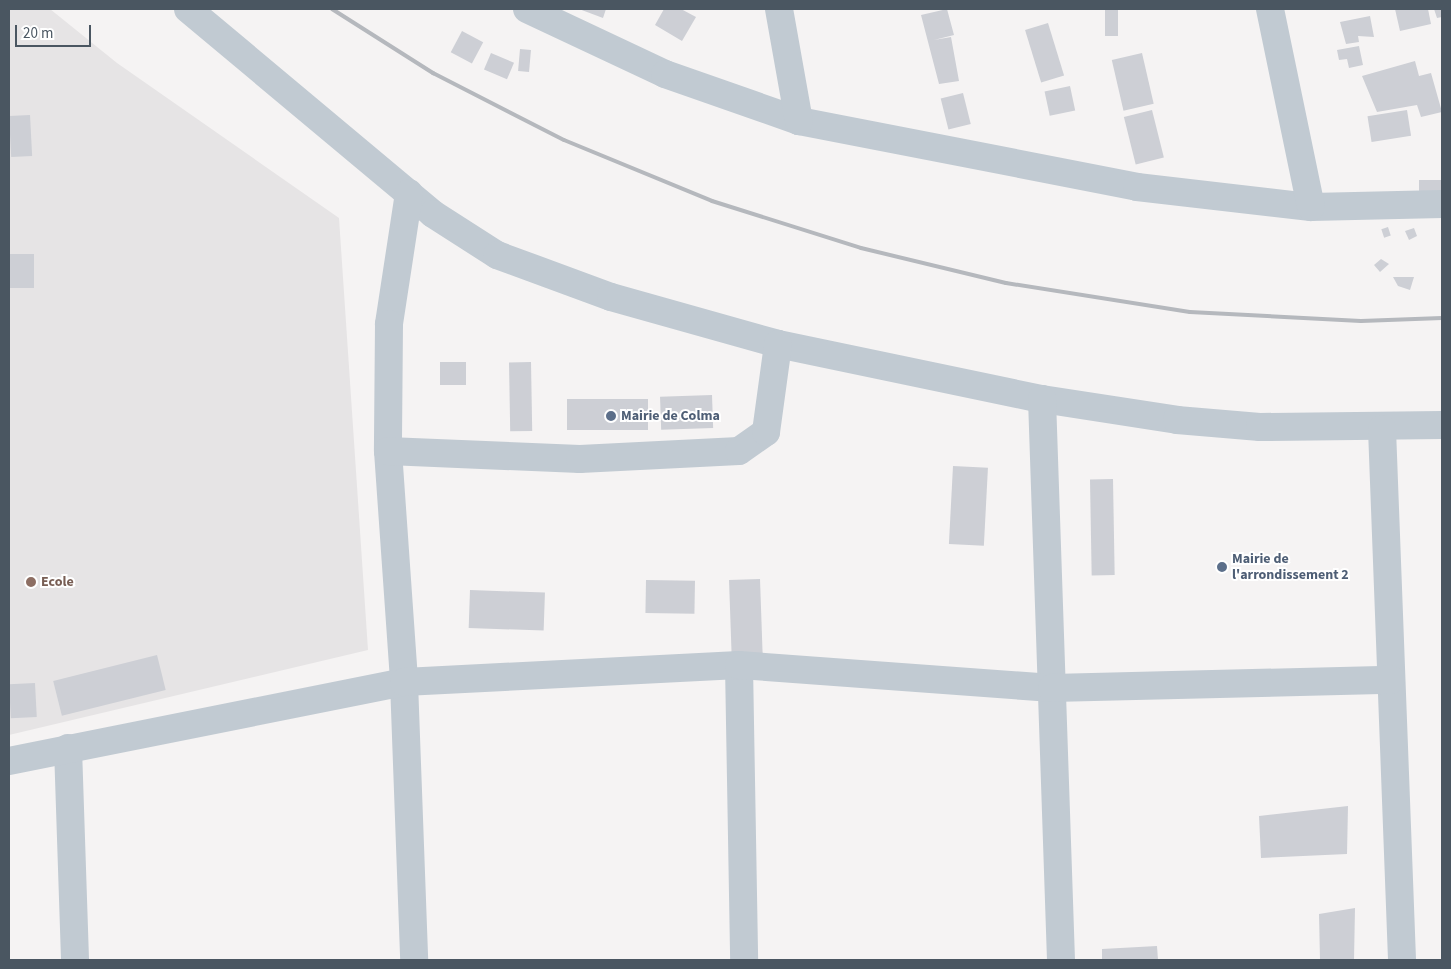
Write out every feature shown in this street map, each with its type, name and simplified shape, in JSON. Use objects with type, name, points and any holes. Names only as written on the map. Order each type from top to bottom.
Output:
[{"type":"street","points":[[188,9],[409,193],[497,255],[539,273],[778,344],[1042,399],[1177,420],[1382,429],[1442,424]]},
{"type":"street","points":[[527,9],[665,74],[799,121],[1137,187],[1311,207],[1442,204]]},
{"type":"street","points":[[779,9],[799,121]]},
{"type":"street","points":[[1270,9],[1311,207]]},
{"type":"street","points":[[409,193],[389,324],[388,451],[404,682],[414,960]]},
{"type":"street","points":[[388,451],[580,459],[739,451],[766,432],[778,344]]},
{"type":"street","points":[[1042,399],[1061,960]]},
{"type":"street","points":[[1382,429],[1402,960]]},
{"type":"street","points":[[9,761],[404,682],[738,665],[1052,688],[1391,680]]},
{"type":"street","points":[[738,665],[744,960]]},
{"type":"street","points":[[68,748],[75,960]]},
{"type":"shaded area","points":[[9,9],[50,9],[117,63],[339,218],[368,650],[9,735]]},
{"type":"building","points":[[579,9],[606,9],[603,18]]},
{"type":"building","points":[[664,9],[681,9],[696,17],[682,41],[655,25]]},
{"type":"building","points":[[947,9],[954,35],[934,40],[951,37],[959,81],[939,84],[921,15]]},
{"type":"building","points":[[1105,9],[1118,9],[1118,36],[1105,36]]},
{"type":"building","points":[[1395,9],[1428,9],[1431,24],[1400,31]]},
{"type":"building","points":[[1434,9],[1442,9],[1442,17],[1437,18]]},
{"type":"building","points":[[1370,16],[1374,37],[1358,36],[1359,42],[1346,44],[1340,22]]},
{"type":"building","points":[[1048,23],[1064,76],[1041,83],[1025,30]]},
{"type":"building","points":[[462,31],[483,42],[472,63],[451,52]]},
{"type":"building","points":[[1359,46],[1363,65],[1349,68],[1347,59],[1339,60],[1337,50]]},
{"type":"building","points":[[520,49],[531,50],[529,72],[518,71]]},
{"type":"building","points":[[491,53],[514,63],[507,79],[484,70]]},
{"type":"building","points":[[1142,53],[1154,104],[1123,111],[1112,60]]},
{"type":"building","points":[[1415,61],[1419,76],[1431,73],[1442,112],[1421,117],[1417,105],[1377,112],[1362,76]]},
{"type":"building","points":[[1070,86],[1075,110],[1050,116],[1045,91]]},
{"type":"building","points":[[963,93],[971,124],[948,130],[941,99]]},
{"type":"building","points":[[1152,110],[1164,158],[1136,165],[1124,117]]},
{"type":"building","points":[[1407,110],[1411,136],[1372,142],[1367,116]]},
{"type":"building","points":[[30,115],[32,156],[11,157],[9,116]]},
{"type":"building","points":[[1419,180],[1442,180],[1442,195],[1419,195]]},
{"type":"building","points":[[1388,227],[1391,236],[1384,238],[1381,229]]},
{"type":"building","points":[[1414,228],[1417,236],[1409,240],[1405,231]]},
{"type":"building","points":[[9,254],[34,254],[34,288],[9,288]]},
{"type":"building","points":[[1381,259],[1389,264],[1380,272],[1374,265]]},
{"type":"building","points":[[1393,277],[1414,277],[1410,290],[1398,286]]},
{"type":"building","points":[[440,362],[466,362],[466,385],[440,385]]},
{"type":"building","points":[[509,362],[531,362],[532,431],[510,431]]},
{"type":"building","points":[[712,395],[713,428],[661,430],[660,397]]},
{"type":"building","points":[[567,399],[648,399],[648,430],[567,430]]},
{"type":"building","points":[[953,466],[988,468],[984,546],[949,544]]},
{"type":"building","points":[[1090,479],[1113,479],[1115,575],[1092,575]]},
{"type":"building","points":[[760,579],[763,653],[732,654],[729,580]]},
{"type":"building","points":[[646,580],[695,581],[694,614],[645,613]]},
{"type":"building","points":[[470,590],[545,593],[544,631],[469,628]]},
{"type":"building","points":[[157,655],[166,690],[62,716],[53,681]]},
{"type":"building","points":[[35,683],[37,717],[11,718],[9,684]]},
{"type":"building","points":[[1348,806],[1347,854],[1261,858],[1259,816]]},
{"type":"building","points":[[1355,908],[1354,960],[1320,960],[1319,914]]},
{"type":"building","points":[[1157,946],[1158,960],[1102,960],[1102,949]]},
{"type":"railway","points":[[332,9],[433,73],[564,140],[712,201],[861,248],[1006,283],[1190,312],[1361,321],[1442,318]]},
{"type":"place","name":"Mairie de Colma","points":[[611,416]]},
{"type":"place","name":"Mairie de l'arrondissement 2","points":[[1222,567]]},
{"type":"place","name":"Ecole","points":[[31,582]]}]
